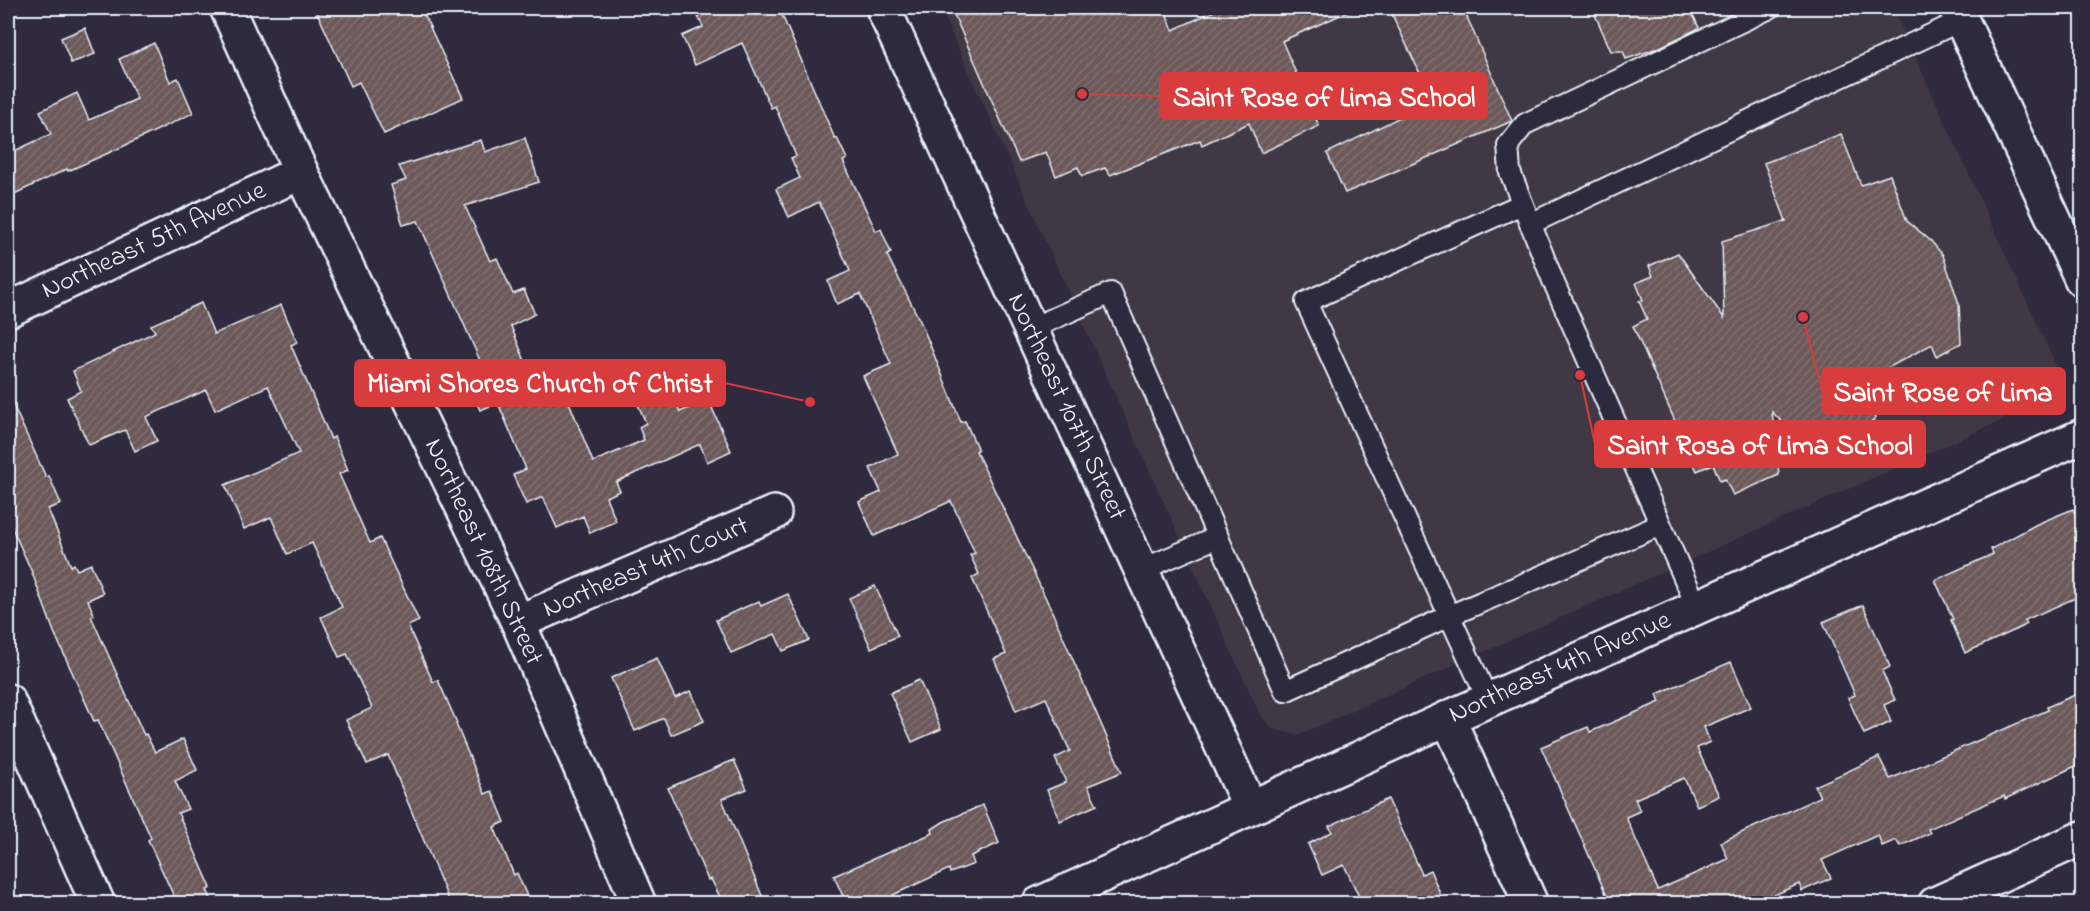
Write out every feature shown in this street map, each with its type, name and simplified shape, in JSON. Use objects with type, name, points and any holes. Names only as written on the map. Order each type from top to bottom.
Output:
[{"type":"street","name":"Northeast 108th Street","points":[[227,8],[301,172],[518,622],[639,903]]},
{"type":"street","name":"Northeast 107th Street","points":[[883,8],[1250,807]]},
{"type":"street","points":[[1959,14],[2082,280]]},
{"type":"street","name":"Northeast 5th Avenue","points":[[8,310],[301,172]]},
{"type":"street","name":"Northeast 4th Avenue","points":[[1040,903],[1488,700],[2082,436]]},
{"type":"street","name":"Northeast 4th Court","points":[[518,622],[774,513]]},
{"type":"street","points":[[8,701],[98,903]]},
{"type":"street","points":[[1448,718],[1531,903]]},
{"type":"street","points":[[1935,903],[2082,838]]},
{"type":"lane","points":[[1697,607],[1554,283],[1510,172],[1508,145],[1525,124],[1770,8]]},
{"type":"lane","points":[[1530,224],[1959,14]]},
{"type":"lane","points":[[1488,700],[1306,302],[1522,204]]},
{"type":"lane","points":[[1030,329],[1111,293],[1286,691],[1449,616],[1660,525]]},
{"type":"lane","points":[[1141,570],[1218,537]]},
{"type":"shaded area","points":[[940,8],[1893,8],[2055,363],[2053,387],[2041,403],[1298,735],[1273,729],[1260,715]]},
{"type":"building","points":[[315,8],[421,8],[463,98],[384,134],[359,82],[351,86]]},
{"type":"building","points":[[694,8],[779,8],[835,139],[837,138],[847,159],[843,161],[876,231],[881,229],[891,253],[887,255],[922,325],[961,422],[965,421],[978,450],[976,451],[1050,607],[1122,772],[1088,786],[1097,805],[1060,821],[1047,790],[1066,782],[1055,758],[1070,751],[1046,698],[1016,711],[994,659],[1006,654],[972,578],[979,574],[970,555],[975,553],[951,501],[874,536],[859,502],[881,492],[870,468],[898,454],[863,376],[891,364],[860,294],[837,304],[828,281],[850,271],[819,202],[789,217],[776,189],[800,178],[791,158],[796,156],[775,106],[771,108],[742,43],[695,65],[682,36],[703,27]]},
{"type":"building","points":[[951,8],[1164,8],[1173,30],[1221,8],[1356,8],[1282,41],[1319,126],[1261,153],[1249,123],[1202,145],[1200,140],[1110,175],[1105,168],[1082,176],[1078,167],[1056,176],[1046,152],[1019,162]]},
{"type":"building","points":[[1389,8],[1463,8],[1512,121],[1345,193],[1327,153],[1433,101]]},
{"type":"building","points":[[1592,8],[1690,8],[1699,28],[1658,48],[1626,59],[1623,51],[1611,51]]},
{"type":"building","points":[[85,28],[95,54],[71,63],[61,38]]},
{"type":"building","points":[[154,43],[170,82],[178,78],[193,113],[8,197],[8,154],[51,134],[40,111],[77,93],[89,120],[137,99],[119,59]]},
{"type":"building","points":[[1841,134],[1861,185],[1890,175],[1907,221],[1931,241],[1943,255],[1959,304],[1961,343],[1937,356],[1932,344],[1858,384],[1876,418],[1852,441],[1820,459],[1772,412],[1779,475],[1733,495],[1725,479],[1720,481],[1713,464],[1697,471],[1633,326],[1647,319],[1639,301],[1643,300],[1636,283],[1653,276],[1649,266],[1678,253],[1724,318],[1722,241],[1786,221],[1764,163]]},
{"type":"building","points":[[525,138],[539,182],[465,206],[490,261],[497,258],[513,294],[524,290],[535,314],[511,326],[531,376],[538,373],[546,393],[563,387],[593,462],[644,440],[639,427],[646,423],[627,380],[650,370],[658,387],[668,383],[680,412],[708,399],[731,451],[707,462],[700,444],[616,482],[620,491],[606,497],[616,521],[590,533],[583,516],[557,528],[543,497],[526,504],[513,475],[526,469],[498,403],[480,410],[467,381],[486,374],[418,221],[403,225],[391,185],[406,180],[399,166],[481,140],[485,152]]},
{"type":"building","points":[[201,303],[214,334],[281,305],[297,342],[291,345],[331,439],[334,437],[348,470],[339,474],[370,543],[380,538],[419,621],[408,626],[433,682],[438,680],[485,794],[492,791],[505,822],[494,827],[514,875],[517,873],[530,903],[450,903],[388,755],[367,764],[346,720],[372,708],[347,654],[339,657],[321,617],[342,607],[312,543],[287,554],[271,517],[244,529],[225,485],[299,453],[268,386],[215,410],[206,390],[146,417],[157,441],[135,451],[125,430],[89,445],[67,398],[81,391],[73,371],[155,332],[151,325]]},
{"type":"building","points":[[8,394],[61,504],[48,509],[71,566],[74,564],[77,570],[91,564],[103,593],[88,600],[94,615],[91,616],[144,735],[146,734],[155,752],[183,739],[197,770],[175,781],[188,809],[178,813],[211,888],[207,890],[213,903],[177,903],[148,840],[151,838],[98,720],[94,721],[54,632],[31,570],[8,519]]},
{"type":"building","points":[[2073,509],[2076,516],[2082,513],[2082,595],[2025,620],[2027,624],[2022,627],[1965,653],[1951,620],[1953,619],[1935,580],[1993,554],[1991,549],[2037,524]]},
{"type":"building","points":[[875,586],[898,636],[871,648],[849,598]]},
{"type":"building","points":[[788,594],[809,640],[783,651],[775,634],[731,653],[716,620],[759,601],[761,606]]},
{"type":"building","points":[[1863,605],[1890,667],[1882,671],[1895,700],[1884,705],[1891,722],[1864,734],[1848,698],[1855,695],[1823,622]]},
{"type":"building","points":[[657,658],[675,698],[691,691],[704,721],[671,735],[664,718],[635,731],[611,678]]},
{"type":"building","points":[[1731,662],[1751,707],[1704,727],[1710,742],[1697,748],[1719,796],[1697,806],[1684,778],[1635,799],[1640,811],[1626,817],[1658,890],[1728,859],[1721,842],[1820,797],[1815,786],[1879,757],[1890,779],[2048,710],[2047,707],[2082,692],[2082,763],[2005,799],[2004,796],[1928,829],[1930,833],[1900,846],[1896,840],[1882,846],[1878,835],[1822,860],[1831,878],[1802,891],[1799,884],[1756,903],[1610,903],[1541,747],[1588,727],[1590,732],[1660,702],[1657,694]]},
{"type":"building","points":[[919,680],[941,729],[912,742],[890,693]]},
{"type":"building","points":[[734,760],[747,789],[722,799],[765,903],[723,903],[711,879],[708,880],[668,788]]},
{"type":"building","points":[[1388,799],[1422,874],[1430,870],[1444,903],[1362,903],[1344,865],[1322,875],[1308,844],[1332,832],[1329,826]]},
{"type":"building","points":[[983,805],[999,843],[971,856],[974,864],[950,873],[949,869],[893,895],[896,903],[846,903],[834,876],[933,833],[932,829],[943,822]]},
{"type":"place","name":"Saint Rose of Lima School","points":[[1082,94]]},
{"type":"place","name":"Saint Rose of Lima","points":[[1803,317]]},
{"type":"place","name":"Saint Rosa of Lima School","points":[[1580,375]]},
{"type":"place","name":"Miami Shores Church of Christ","points":[[810,402]]}]
